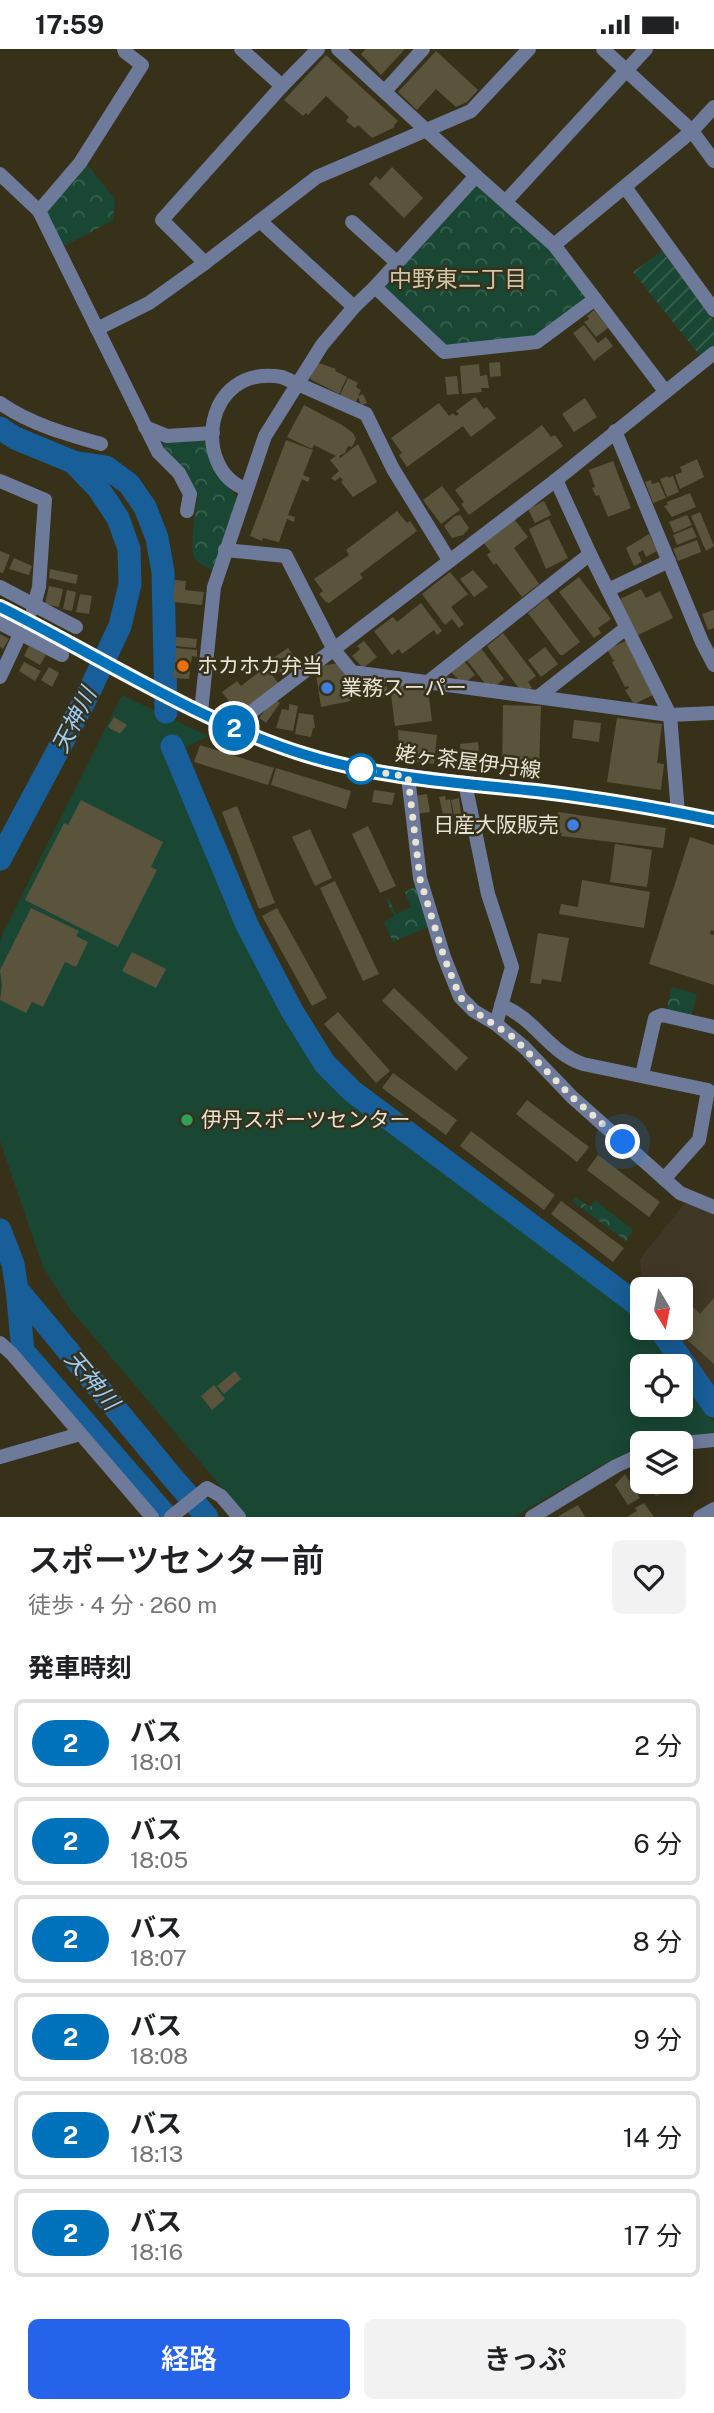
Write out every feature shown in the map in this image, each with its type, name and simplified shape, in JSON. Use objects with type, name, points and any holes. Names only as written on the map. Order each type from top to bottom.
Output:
[{"type":"main road","name":"姥ヶ茶屋伊丹線","points":[[0,607],[201,712],[239,730],[305,755],[368,771],[590,797],[714,820]]},
{"type":"street","points":[[38,211],[80,163],[142,65],[124,49]]},
{"type":"street","points":[[241,49],[282,86]]},
{"type":"street","points":[[205,264],[162,221],[318,49]]},
{"type":"street","points":[[338,49],[428,129],[475,176],[555,245],[664,391]]},
{"type":"street","points":[[384,91],[423,49]]},
{"type":"street","points":[[97,329],[149,303],[205,264],[317,177],[471,111],[529,49]]},
{"type":"street","points":[[603,49],[692,131],[714,161]]},
{"type":"street","points":[[506,201],[646,49]]},
{"type":"street","points":[[555,245],[692,131],[714,107]]},
{"type":"street","points":[[0,174],[38,211],[158,452],[179,473],[190,494],[187,511]]},
{"type":"street","points":[[201,712],[212,599],[225,550],[265,436],[322,345],[475,176]]},
{"type":"street","points":[[625,187],[714,310]]},
{"type":"street","points":[[260,221],[354,307]]},
{"type":"street","points":[[352,222],[398,262]]},
{"type":"street","points":[[375,287],[444,352],[537,342],[595,299]]},
{"type":"street","points":[[239,730],[246,716],[556,480],[714,353]]},
{"type":"street","points":[[246,489],[233,482],[219,464],[212,446],[219,404],[231,388],[248,377],[271,375],[297,382],[366,414],[393,469],[449,559]]},
{"type":"street","points":[[0,403],[36,422],[101,444]]},
{"type":"street","points":[[145,427],[167,436],[213,433]]},
{"type":"street","points":[[615,431],[714,665]]},
{"type":"street","points":[[556,480],[670,715],[678,813]]},
{"type":"street","points":[[0,481],[45,500],[40,576],[34,606]]},
{"type":"street","points":[[225,550],[286,556],[334,650],[352,672],[670,715],[714,713]]},
{"type":"street","points":[[428,682],[590,554]]},
{"type":"street","points":[[608,590],[669,561]]},
{"type":"street","points":[[0,587],[76,627]]},
{"type":"street","points":[[0,623],[62,655]]},
{"type":"street","points":[[538,697],[626,628]]},
{"type":"street","points":[[0,677],[21,632]]},
{"type":"street","points":[[408,777],[420,879],[447,966],[460,997],[474,1011],[496,1024],[524,1047],[572,1097],[680,1193],[714,1207]]},
{"type":"street","points":[[465,783],[488,894],[512,967],[496,1024]]},
{"type":"street","points":[[501,1005],[513,1010],[533,1026],[567,1059],[583,1065],[708,1090]]},
{"type":"street","points":[[642,1075],[655,1018],[662,1015],[714,1027]]},
{"type":"street","points":[[664,1179],[699,1140],[708,1090],[711,1089],[714,1076]]},
{"type":"street","points":[[1,1345],[152,1517]]},
{"type":"street","points":[[0,1457],[80,1434]]},
{"type":"street","points":[[693,1442],[714,1440]]},
{"type":"street","points":[[542,1514],[630,1460]]},
{"type":"street","points":[[175,1514],[206,1488],[221,1496],[239,1517]]},
{"type":"street","points":[[700,1517],[714,1509]]},
{"type":"shaded area","points":[[685,1203],[714,1213],[714,1388],[693,1359],[693,1354],[690,1354],[680,1341],[693,1341],[693,1277],[641,1277],[640,1259]]},
{"type":"green space","points":[[83,164],[87,165],[115,199],[113,220],[63,247],[44,215]]},
{"type":"green space","points":[[474,185],[478,185],[549,246],[584,293],[583,300],[533,338],[449,346],[443,344],[384,290],[383,284]]},
{"type":"green space","points":[[662,251],[714,321],[714,346],[701,357],[633,272]]},
{"type":"green space","points":[[201,438],[207,446],[217,474],[238,501],[213,570],[194,557],[194,518],[198,498],[186,469],[167,454],[162,442]]},
{"type":"green space","name":"伊丹スポーツセンター","points":[[122,695],[208,736],[165,758],[226,905],[283,1019],[315,1069],[345,1099],[630,1311],[630,1341],[656,1341],[665,1354],[630,1354],[630,1417],[693,1417],[693,1393],[714,1422],[714,1432],[693,1436],[693,1431],[630,1431],[630,1451],[514,1517],[247,1517],[70,1309],[43,1267],[0,1141],[0,942]]},
{"type":"green space","points":[[418,885],[432,925],[393,942],[384,922],[394,916],[386,900],[389,899],[396,914],[411,907],[405,892]]},
{"type":"green space","points":[[672,987],[697,994],[691,1016],[666,1010]]},
{"type":"green space","points":[[575,1197],[590,1207],[595,1200],[633,1230],[626,1241],[572,1201]]},
{"type":"building","points":[[366,49],[405,49],[381,75],[361,54]]},
{"type":"building","points":[[436,51],[478,90],[467,102],[456,107],[436,89],[417,110],[398,92]]},
{"type":"building","points":[[326,55],[398,121],[395,127],[372,138],[358,125],[355,128],[346,121],[349,117],[326,96],[308,115],[306,113],[303,116],[284,100]]},
{"type":"building","points":[[392,167],[423,198],[404,218],[369,184],[376,176],[380,180]]},
{"type":"building","points":[[594,310],[608,328],[596,337],[584,322]]},
{"type":"building","points":[[584,325],[598,343],[606,337],[613,346],[594,361],[573,333]]},
{"type":"building","points":[[316,362],[336,369],[335,371],[347,377],[339,394],[310,379]]},
{"type":"building","points":[[500,362],[501,376],[490,377],[489,363]]},
{"type":"building","points":[[479,364],[480,376],[487,375],[489,388],[481,388],[482,392],[462,394],[460,366]]},
{"type":"building","points":[[457,376],[459,394],[447,395],[445,377]]},
{"type":"building","points":[[348,378],[358,383],[356,387],[361,390],[358,396],[363,394],[367,403],[361,405],[358,397],[356,402],[340,395]]},
{"type":"building","points":[[475,397],[484,409],[487,407],[496,418],[471,437],[463,426],[407,467],[399,455],[402,453],[391,438],[439,403],[449,416],[453,413],[456,416],[459,414],[456,411]]},
{"type":"building","points":[[585,398],[597,417],[574,432],[562,414]]},
{"type":"building","points":[[304,405],[353,433],[356,439],[352,447],[348,446],[345,453],[339,456],[340,458],[358,444],[377,482],[353,497],[340,477],[335,481],[331,478],[339,471],[330,460],[336,456],[314,445],[312,449],[287,437]]},
{"type":"building","points":[[542,425],[551,437],[555,435],[563,446],[469,515],[455,490]]},
{"type":"building","points":[[286,440],[313,450],[303,475],[310,478],[308,482],[302,479],[288,515],[295,517],[294,522],[287,519],[279,542],[263,538],[262,541],[250,536]]},
{"type":"building","points":[[697,459],[704,477],[680,489],[675,475],[682,472],[680,467]]},
{"type":"building","points":[[613,461],[631,508],[608,517],[599,495],[596,496],[592,488],[595,487],[589,470]]},
{"type":"building","points":[[673,476],[679,492],[667,497],[660,479]]},
{"type":"building","points":[[651,480],[652,484],[659,482],[666,498],[653,503],[645,482]]},
{"type":"building","points":[[442,486],[460,510],[441,524],[423,500]]},
{"type":"building","points":[[690,493],[696,507],[672,517],[664,506],[668,505],[667,502]]},
{"type":"building","points":[[544,501],[551,515],[535,523],[528,509]]},
{"type":"building","points":[[397,511],[407,523],[410,521],[417,531],[360,574],[363,578],[329,603],[326,602],[319,594],[323,591],[314,579],[349,555],[346,550]]},
{"type":"building","points":[[700,512],[714,546],[706,551],[691,516]]},
{"type":"building","points":[[460,515],[469,528],[463,535],[452,538],[444,526]]},
{"type":"building","points":[[687,515],[692,525],[674,533],[669,522]]},
{"type":"building","points":[[514,519],[528,537],[514,548],[539,584],[522,597],[496,563],[494,565],[487,555],[491,552],[483,542]]},
{"type":"building","points":[[549,519],[568,558],[546,569],[529,529]]},
{"type":"building","points":[[692,527],[697,537],[677,545],[673,535]]},
{"type":"building","points":[[649,534],[657,551],[646,557],[643,550],[638,553],[642,562],[634,566],[626,548]]},
{"type":"building","points":[[697,540],[701,552],[678,561],[673,549]]},
{"type":"building","points":[[0,551],[10,555],[3,573],[0,572]]},
{"type":"building","points":[[14,558],[32,566],[29,575],[9,569]]},
{"type":"building","points":[[50,569],[78,575],[76,584],[49,578]]},
{"type":"building","points":[[473,570],[488,587],[474,597],[460,579]]},
{"type":"building","points":[[450,572],[468,594],[451,607],[464,624],[459,628],[452,619],[445,625],[422,594]]},
{"type":"building","points":[[579,577],[611,619],[598,628],[601,633],[594,638],[559,592]]},
{"type":"building","points":[[175,580],[186,581],[185,590],[204,592],[202,605],[173,602]]},
{"type":"building","points":[[49,586],[63,589],[59,607],[45,604]]},
{"type":"building","points":[[641,589],[646,598],[660,591],[673,618],[638,635],[620,599]]},
{"type":"building","points":[[67,590],[76,592],[72,611],[63,609]]},
{"type":"building","points":[[80,594],[92,596],[89,614],[76,612]]},
{"type":"building","points":[[547,598],[580,642],[563,655],[560,655],[528,613]]},
{"type":"building","points":[[421,603],[442,631],[437,635],[434,630],[402,654],[399,649],[392,655],[374,631],[393,617],[397,622]]},
{"type":"building","points":[[714,610],[714,628],[708,630],[702,614]]},
{"type":"building","points":[[503,633],[536,676],[528,682],[532,688],[528,691],[521,691],[487,646]]},
{"type":"building","points":[[0,634],[9,639],[3,649],[0,647]]},
{"type":"building","points":[[176,637],[197,639],[196,648],[175,646]]},
{"type":"building","points":[[364,641],[377,657],[363,668],[352,656],[360,649],[357,646]]},
{"type":"building","points":[[626,641],[653,695],[634,704],[625,690],[629,688],[625,687],[612,662],[615,660],[607,649]]},
{"type":"building","points":[[29,646],[46,655],[40,665],[24,656]]},
{"type":"building","points":[[545,647],[558,664],[541,677],[528,660]]},
{"type":"building","points":[[176,648],[197,650],[197,657],[192,656],[189,679],[173,678]]},
{"type":"building","points":[[288,648],[300,664],[282,676],[277,669],[280,667],[273,658]]},
{"type":"building","points":[[481,648],[504,679],[494,687],[491,683],[487,686],[466,659]]},
{"type":"building","points":[[464,661],[475,675],[463,684],[450,671]]},
{"type":"building","points":[[24,662],[41,671],[35,681],[19,671]]},
{"type":"building","points":[[339,663],[347,675],[351,701],[321,707],[315,667]]},
{"type":"building","points":[[49,667],[59,673],[52,687],[41,680]]},
{"type":"building","points":[[266,667],[279,684],[238,713],[222,692],[237,681],[241,686]]},
{"type":"building","points":[[403,685],[404,689],[413,687],[428,690],[432,721],[395,726],[390,687]]},
{"type":"building","points":[[387,686],[388,697],[375,698],[374,687]]},
{"type":"building","points":[[274,699],[280,703],[266,723],[259,718]]},
{"type":"building","points":[[289,704],[298,706],[293,731],[276,728],[282,709],[289,710]]},
{"type":"building","points":[[503,705],[541,706],[539,770],[502,769]]},
{"type":"building","points":[[299,713],[313,715],[315,728],[311,737],[295,734]]},
{"type":"building","points":[[114,717],[127,725],[120,734],[108,727]]},
{"type":"building","points":[[617,718],[662,724],[657,763],[664,764],[661,790],[607,782]]},
{"type":"building","points":[[574,720],[601,723],[599,742],[572,738]]},
{"type":"building","points":[[398,730],[437,735],[434,764],[400,760]]},
{"type":"building","points":[[478,742],[480,762],[462,764],[460,744]]},
{"type":"building","points":[[200,745],[274,768],[268,785],[194,762]]},
{"type":"building","points":[[276,768],[351,791],[346,809],[271,785]]},
{"type":"building","points":[[374,790],[395,793],[392,805],[372,802]]},
{"type":"building","points":[[427,794],[430,812],[417,814],[414,796]]},
{"type":"building","points":[[445,796],[446,800],[450,799],[453,817],[444,819],[439,797]]},
{"type":"building","points":[[459,798],[461,814],[454,815],[451,800]]},
{"type":"building","points":[[81,800],[163,842],[151,867],[157,870],[118,947],[25,900],[64,823],[68,825]]},
{"type":"building","points":[[237,806],[275,903],[259,909],[222,812]]},
{"type":"building","points":[[558,812],[666,828],[663,848],[561,836],[562,833],[555,832]]},
{"type":"building","points":[[368,826],[396,886],[380,893],[352,834]]},
{"type":"building","points":[[310,829],[332,878],[315,886],[292,837]]},
{"type":"building","points":[[690,837],[714,845],[714,931],[711,930],[710,934],[714,935],[714,985],[649,964]]},
{"type":"building","points":[[615,844],[652,850],[647,887],[610,882]]},
{"type":"building","points":[[582,880],[650,892],[644,928],[559,914],[561,904],[578,907]]},
{"type":"building","points":[[335,881],[379,974],[363,981],[320,888]]},
{"type":"building","points":[[31,908],[79,931],[76,936],[88,942],[76,967],[65,962],[43,1007],[32,1002],[26,1013],[0,1000],[0,970]]},
{"type":"building","points":[[277,908],[327,998],[312,1006],[262,916]]},
{"type":"building","points":[[538,933],[569,938],[561,982],[542,979],[541,984],[530,983]]},
{"type":"building","points":[[132,952],[166,969],[156,988],[122,971]]},
{"type":"building","points":[[394,988],[468,1058],[456,1071],[382,1001]]},
{"type":"building","points":[[338,1012],[390,1071],[376,1083],[324,1024]]},
{"type":"building","points":[[393,1073],[457,1120],[446,1135],[382,1088]]},
{"type":"building","points":[[527,1100],[589,1147],[577,1162],[516,1114]]},
{"type":"building","points":[[471,1131],[555,1195],[544,1210],[460,1146]]},
{"type":"building","points":[[598,1155],[660,1202],[649,1217],[587,1170]]},
{"type":"building","points":[[561,1201],[624,1248],[613,1262],[551,1214]]},
{"type":"building","points":[[714,1298],[714,1364],[688,1341],[693,1341],[693,1307],[700,1314]]},
{"type":"building","points":[[235,1371],[241,1379],[224,1394],[217,1386]]},
{"type":"building","points":[[214,1385],[225,1399],[212,1410],[201,1396]]},
{"type":"building","points":[[625,1474],[630,1482],[630,1494],[638,1494],[640,1498],[628,1505],[615,1485]]},
{"type":"building","points":[[644,1503],[654,1517],[627,1517],[637,1511],[635,1508]]},
{"type":"building","points":[[578,1505],[585,1517],[557,1517]]},
{"type":"waterway","name":"天神川","points":[[0,428],[15,438],[73,462],[98,488],[118,518],[129,549],[130,584],[120,626],[87,696],[0,859]]},
{"type":"waterway","points":[[73,462],[106,467],[129,484],[145,507],[157,538],[163,572],[166,712]]},
{"type":"waterway","points":[[172,746],[247,925],[292,1011],[325,1064],[352,1091],[630,1299]]},
{"type":"waterway","name":"天神川","points":[[0,1230],[13,1264],[17,1289],[207,1517]]},
{"type":"waterway","points":[[17,1289],[23,1351],[167,1517]]},
{"type":"waterway","points":[[668,1341],[714,1406]]},
{"type":"bus line","name":"2","points":[[0,607],[201,712],[239,730],[305,755],[368,771],[590,797],[714,820]]},
{"type":"place","name":"ホカホカ弁当","points":[[183,666]]},
{"type":"place","name":"業務スーパー","points":[[327,688]]},
{"type":"place","name":"日産大阪販売","points":[[573,825]]},
{"type":"place","name":"伊丹スポーツセンター","points":[[187,1120]]},
{"type":"district","name":"中野東二丁目","points":[[458,279]]},
{"type":"route","points":[[361,769],[408,777],[420,879],[444,957],[460,997],[474,1011],[514,1038],[572,1097],[623,1142]]}]
